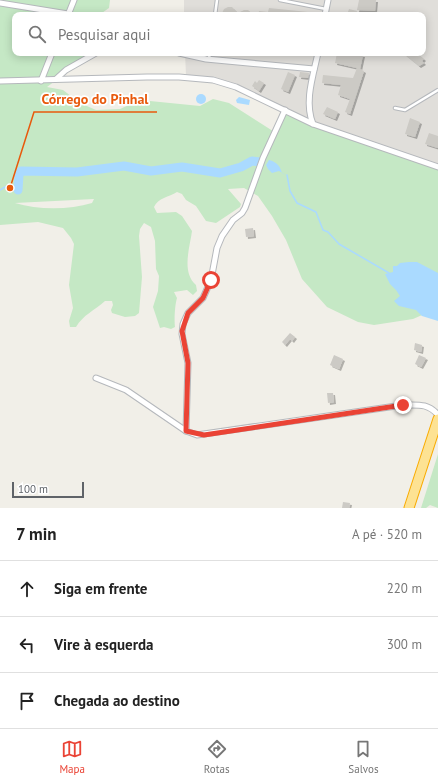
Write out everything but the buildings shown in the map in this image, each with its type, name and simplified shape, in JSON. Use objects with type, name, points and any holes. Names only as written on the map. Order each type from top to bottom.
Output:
[{"type":"highway","points":[[409,508],[438,419]]},
{"type":"street","points":[[69,12],[74,0]]},
{"type":"street","points":[[326,12],[328,0]]},
{"type":"street","points":[[0,3],[56,12]]},
{"type":"street","points":[[41,81],[51,56]]},
{"type":"street","points":[[56,80],[66,70],[91,56]]},
{"type":"street","points":[[209,56],[314,69]]},
{"type":"street","points":[[313,124],[308,109],[317,56]]},
{"type":"street","points":[[0,81],[166,77],[213,80],[236,87],[313,124],[438,166]]},
{"type":"street","points":[[186,431],[188,363],[182,334],[183,324],[188,313],[204,296],[211,280],[217,248],[222,236],[233,220],[242,213],[245,208],[263,158],[285,110]]},
{"type":"street","points":[[96,378],[126,390],[186,431],[204,435],[403,405],[423,404],[429,406],[438,415]]},
{"type":"lane","points":[[215,12],[217,0]]},
{"type":"lane","points":[[280,0],[326,9]]},
{"type":"lane","points":[[395,108],[405,110],[438,90]]},
{"type":"shaded area","points":[[184,0],[438,0],[438,165],[317,124],[250,91],[186,75],[185,56],[426,56],[426,12],[184,12]]},
{"type":"green space","points":[[0,0],[110,0],[109,8],[103,12],[12,12],[12,56],[88,56],[47,87],[63,90],[80,103],[96,110],[120,109],[140,100],[200,106],[213,99],[229,103],[276,133],[286,110],[311,122],[438,165],[438,308],[413,319],[374,325],[358,322],[327,307],[302,279],[286,240],[272,216],[258,196],[244,188],[228,189],[241,204],[240,207],[216,223],[206,221],[196,206],[186,200],[182,194],[177,192],[161,200],[154,207],[157,213],[176,212],[182,216],[192,231],[188,252],[188,266],[191,280],[196,285],[197,291],[193,295],[187,290],[174,292],[177,298],[175,327],[171,329],[164,327],[160,328],[153,307],[158,291],[159,276],[156,269],[155,241],[151,227],[144,223],[140,229],[139,236],[142,277],[139,313],[135,316],[125,317],[112,313],[112,301],[105,301],[86,316],[76,327],[70,327],[69,321],[73,308],[69,285],[74,244],[63,228],[38,222],[0,225]],"holes":[[[94,199],[92,203],[64,208],[43,208],[15,203]]]},
{"type":"green space","points":[[438,454],[438,508],[430,505],[426,508],[421,508]]},
{"type":"water","points":[[199,94],[203,94],[206,99],[203,104],[199,104],[196,101],[196,97]]},
{"type":"water","points":[[239,97],[250,100],[249,105],[237,103],[236,100]]},
{"type":"water","points":[[269,160],[278,165],[282,173],[279,171],[272,173],[268,169],[266,165]]},
{"type":"water","points":[[417,262],[438,273],[438,321],[422,316],[416,310],[399,306],[394,301],[400,296],[390,284],[385,274],[393,272],[393,266],[397,266],[400,263]]},
{"type":"waterway","points":[[18,190],[19,175],[21,171],[77,172],[124,166],[151,171],[182,167],[220,173],[241,167],[252,161],[260,162]]},
{"type":"waterway","points":[[287,175],[290,191],[297,203],[316,212],[323,230],[328,232],[339,244],[389,273]]},
{"type":"waterway","points":[[0,190],[5,187],[18,190]]},
{"type":"place","name":"Córrego do Pinhal","points":[[10,188]]},
{"type":"route","points":[[211,280],[203,298],[188,313],[182,331],[188,354],[186,431],[193,434],[204,435],[403,405]]}]
